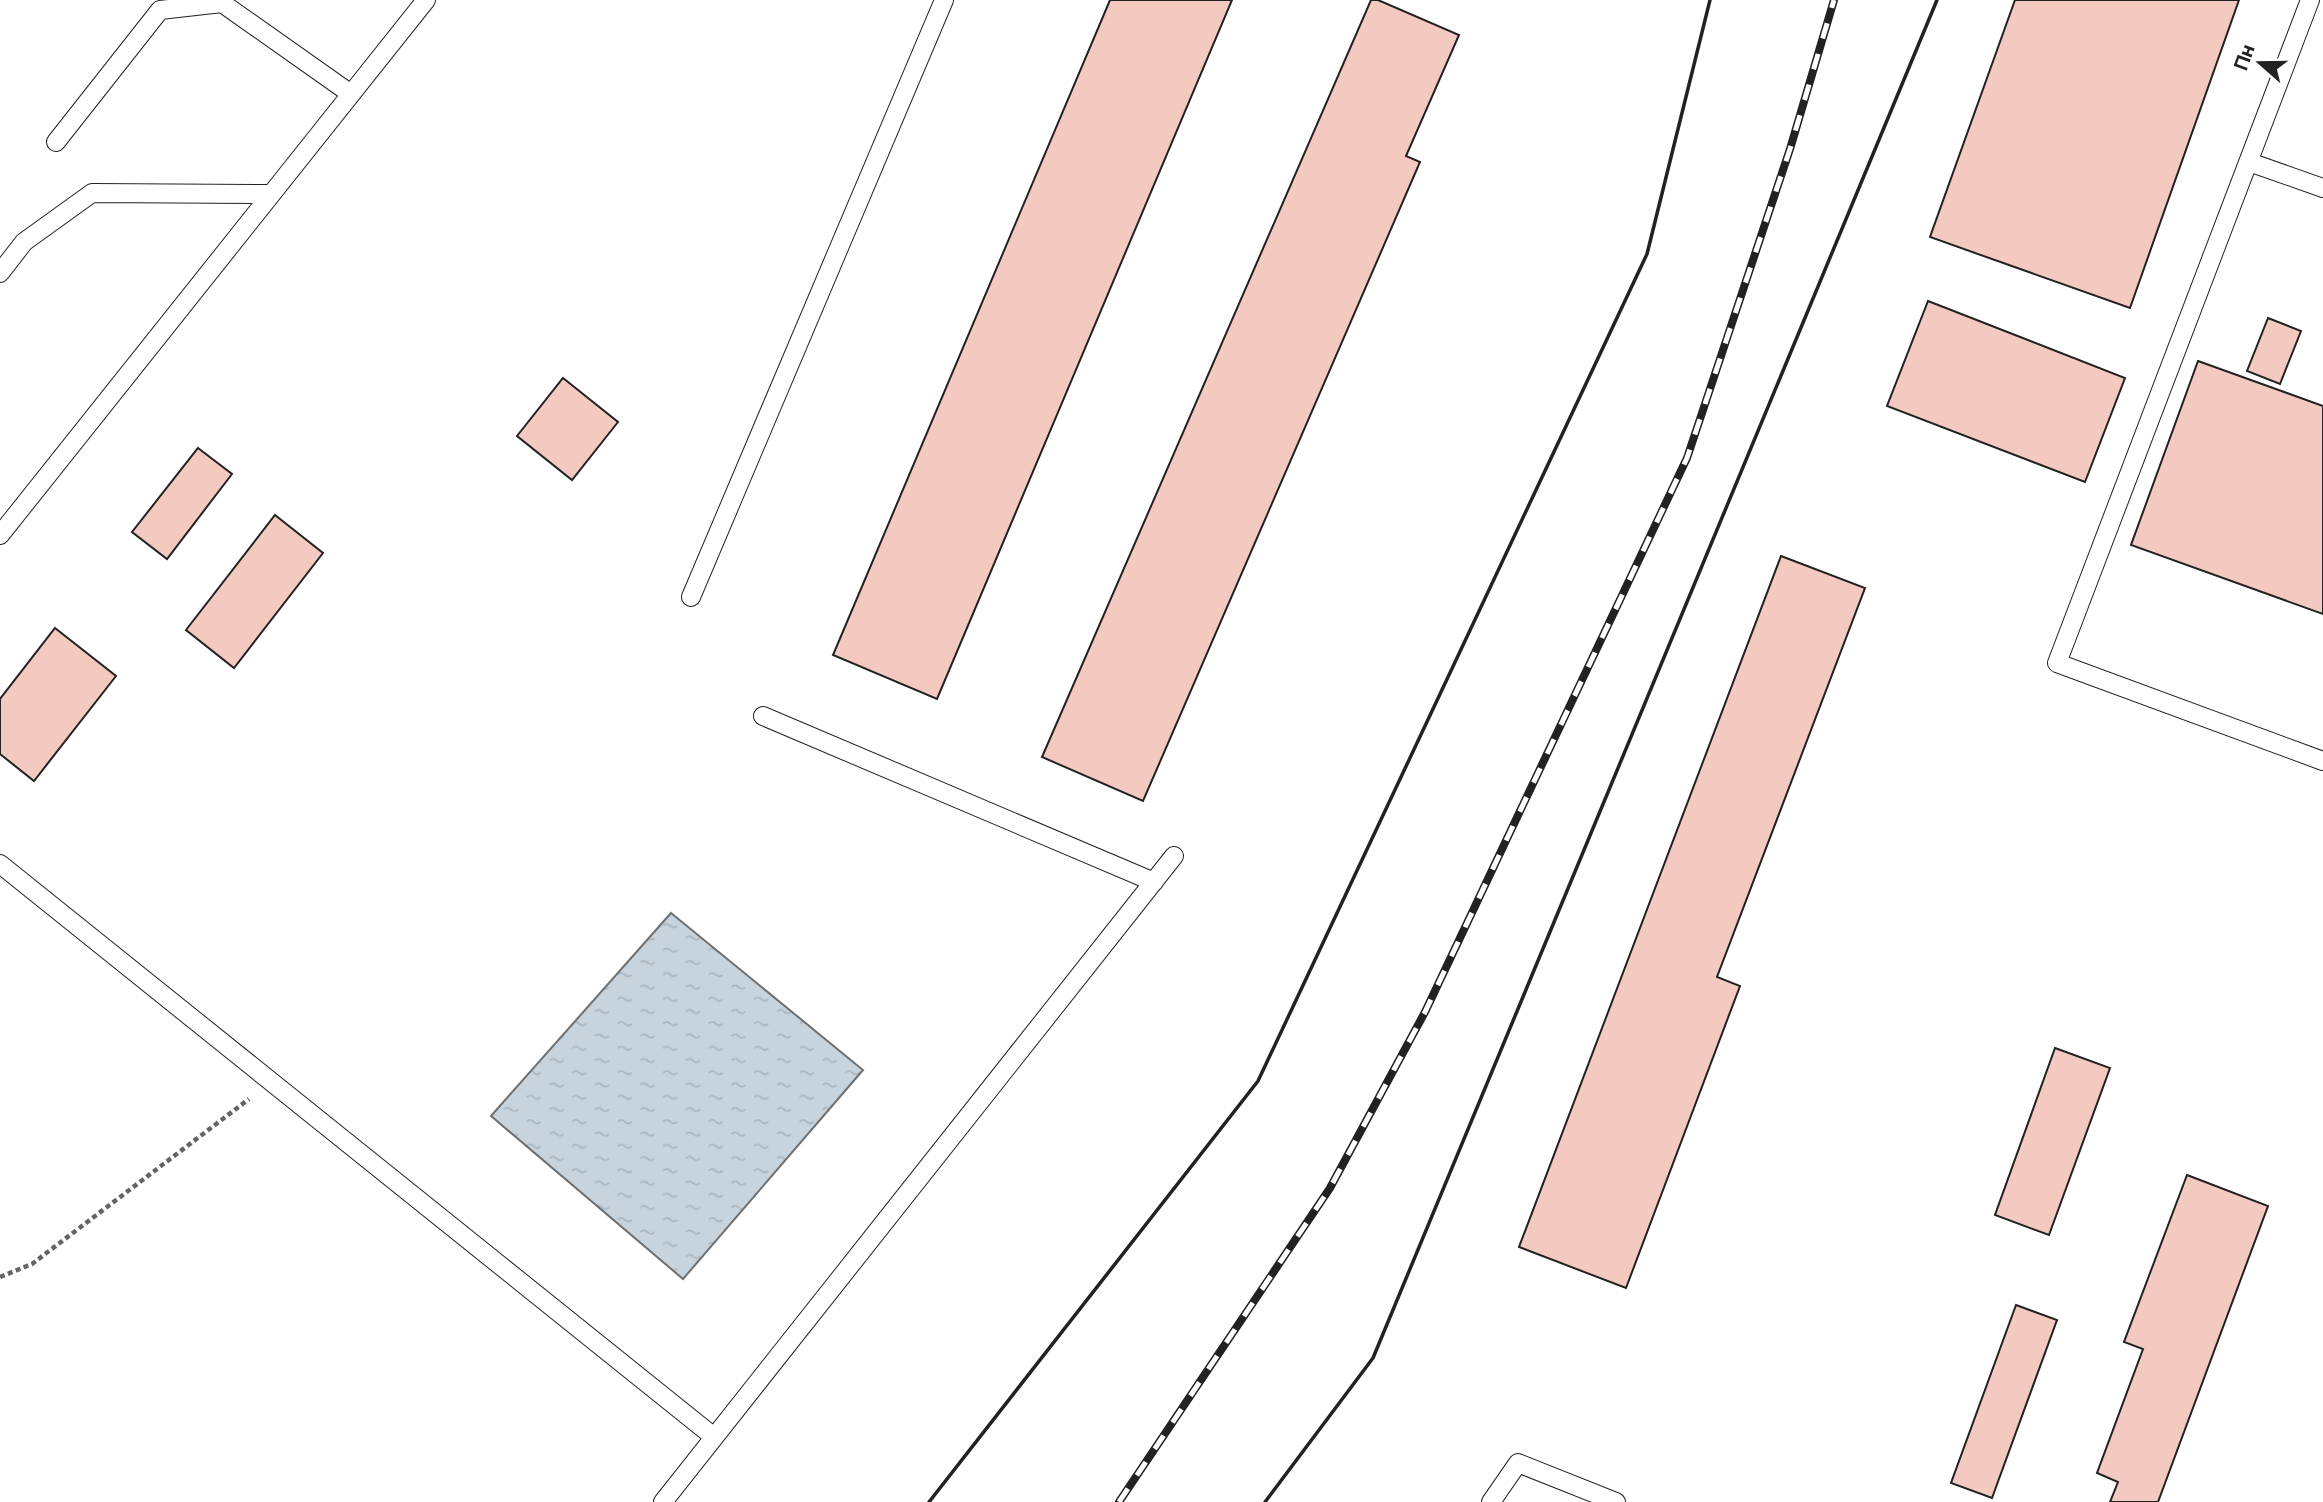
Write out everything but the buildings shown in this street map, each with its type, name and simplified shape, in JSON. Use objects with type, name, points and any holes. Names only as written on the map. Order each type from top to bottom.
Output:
[{"type":"lane","points":[[0,535],[426,0]]},
{"type":"lane","points":[[691,597],[944,0]]},
{"type":"lane","points":[[2311,0],[2057,663],[2323,761]]},
{"type":"lane","points":[[56,142],[160,10],[222,4],[351,94]]},
{"type":"lane","points":[[2249,162],[2323,188]]},
{"type":"lane","points":[[0,273],[24,242],[92,193],[271,194]]},
{"type":"lane","points":[[763,716],[1154,882]]},
{"type":"lane","points":[[663,1502],[1174,856]]},
{"type":"lane","points":[[0,864],[715,1437]]},
{"type":"lane","points":[[1491,1502],[1518,1463],[1616,1502]]},
{"type":"path","points":[[0,1277],[32,1264],[271,1082]]},
{"type":"water","points":[[671,913],[863,1070],[683,1279],[491,1116]]},
{"type":"railway","points":[[1119,1502],[1330,1188],[1425,1012],[1687,458],[1790,149],[1834,0]]},
{"type":"wall","points":[[929,1502],[1258,1081],[1647,254],[1710,0]]},
{"type":"wall","points":[[1265,1502],[1373,1358],[1937,0]]}]
